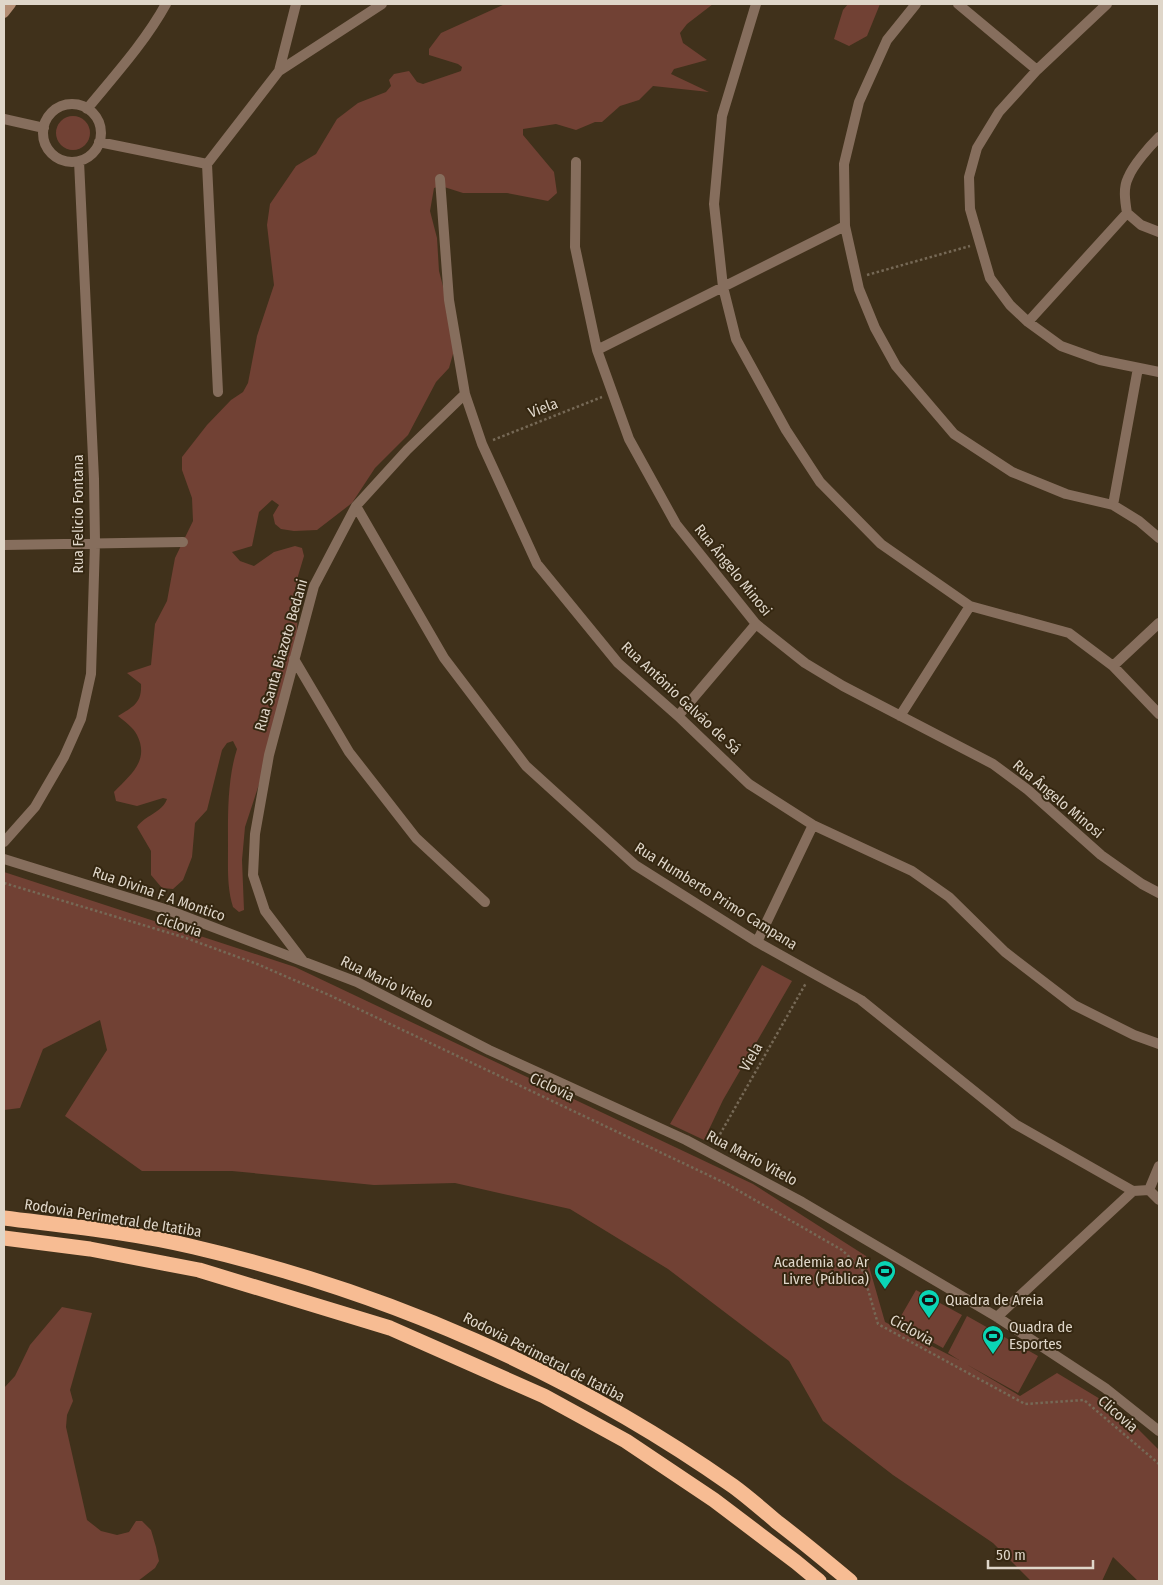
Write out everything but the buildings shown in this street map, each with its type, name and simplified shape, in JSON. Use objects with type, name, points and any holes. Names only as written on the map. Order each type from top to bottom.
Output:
[{"type":"highway","name":"Rodovia Perimetral de Itatiba","points":[[4,1218],[99,1230],[193,1247],[272,1268],[386,1304],[465,1335],[564,1383],[637,1424],[686,1455],[736,1488],[850,1581]]},
{"type":"highway","points":[[4,1238],[90,1249],[199,1270],[390,1328],[544,1396],[626,1441],[714,1500],[819,1581]]},
{"type":"main road","points":[[4,13],[11,4]]},
{"type":"street","points":[[87,109],[156,22],[166,4]]},
{"type":"street","points":[[279,71],[296,4]]},
{"type":"street","points":[[218,392],[207,164],[279,71],[382,4]]},
{"type":"street","points":[[756,4],[722,116],[714,204],[723,287],[736,339],[786,430],[820,482],[881,544],[970,606],[1069,633],[1113,666],[1159,714]]},
{"type":"street","points":[[916,4],[887,40],[859,102],[844,164],[845,226],[859,289],[875,328],[896,366],[954,434],[1012,472],[1066,494],[1113,504],[1139,521],[1159,538]]},
{"type":"street","points":[[958,4],[1037,70]]},
{"type":"street","points":[[1107,4],[1037,70],[999,112],[977,148],[970,177],[970,208],[978,243],[990,278],[1010,306],[1028,322],[1061,346],[1100,360],[1159,372]]},
{"type":"street","points":[[70,104],[79,105],[87,109],[95,115],[99,124],[99,142],[88,157],[70,162],[60,160],[46,147],[43,138],[46,119],[60,107],[70,104]]},
{"type":"street","points":[[4,120],[44,128]]},
{"type":"street","points":[[1159,137],[1149,147],[1127,178],[1124,196],[1127,213],[1142,225],[1159,232]]},
{"type":"street","points":[[99,142],[207,164]]},
{"type":"street","name":"Rua Felicio Fontana","points":[[4,842],[35,807],[64,757],[81,719],[91,674],[95,542],[94,479],[79,161]]},
{"type":"street","name":"Rua Ângelo Minosi","points":[[576,162],[575,247],[597,350],[629,439],[676,524],[756,624],[805,662],[843,686],[993,764],[1028,790],[1101,855],[1142,884],[1159,893]]},
{"type":"street","name":"Rua Antônio Galvão de Sá","points":[[440,179],[449,300],[465,394],[482,444],[537,564],[618,663],[678,716],[749,784],[813,825],[912,871],[950,897],[1005,952],[1074,1005],[1159,1044]]},
{"type":"street","points":[[1028,322],[1127,213]]},
{"type":"street","points":[[597,350],[845,226]]},
{"type":"street","points":[[1113,504],[1138,368]]},
{"type":"street","name":"Rua Santa Biazoto Bedani","points":[[303,962],[265,911],[253,875],[255,834],[269,755],[314,586],[356,506],[407,450],[465,394]]},
{"type":"street","name":"Rua Humberto Primo Campana","points":[[356,506],[444,658],[526,766],[635,865],[757,942],[861,1000],[1014,1124],[1133,1192]]},
{"type":"street","points":[[4,545],[182,542]]},
{"type":"street","points":[[900,716],[970,606]]},
{"type":"street","points":[[1113,666],[1159,623]]},
{"type":"street","points":[[678,716],[756,624]]},
{"type":"street","points":[[294,659],[349,752],[416,838],[485,902]]},
{"type":"street","points":[[757,942],[813,825]]},
{"type":"street","name":"Rua Divina F A Montico","points":[[4,859],[168,910],[303,962]]},
{"type":"street","name":"Rua Mario Vitelo","points":[[303,962],[357,982],[489,1050],[686,1140],[802,1202],[997,1317],[1105,1388],[1159,1431]]},
{"type":"street","points":[[1149,1190],[1159,1166]]},
{"type":"street","points":[[997,1317],[1133,1192],[1149,1190]]},
{"type":"street","points":[[1149,1190],[1159,1200]]},
{"type":"path","points":[[857,278],[978,243]]},
{"type":"path","name":"Viela","points":[[482,444],[613,393]]},
{"type":"path","name":"Ciclovia","points":[[4,883],[186,938],[257,964],[329,995],[727,1184],[842,1250],[862,1269],[878,1324],[1025,1404]]},
{"type":"path","name":"Viela","points":[[709,1153],[812,973]]},
{"type":"path","name":"Clicovia","points":[[1025,1404],[1084,1400],[1159,1464]]},
{"type":"shaded area","points":[[505,4],[713,4],[687,24],[680,33],[683,43],[707,60],[674,69],[671,74],[709,92],[653,86],[639,100],[620,106],[602,122],[595,122],[576,130],[556,124],[523,129],[523,135],[554,172],[557,193],[548,201],[507,193],[463,193],[441,186],[434,188],[430,211],[437,238],[439,271],[457,340],[449,368],[436,382],[408,435],[375,468],[352,503],[317,530],[294,531],[281,529],[275,524],[273,515],[279,505],[272,500],[259,512],[252,546],[232,552],[240,561],[254,566],[274,552],[295,546],[302,548],[304,556],[298,576],[297,636],[284,708],[245,827],[242,860],[244,910],[239,912],[233,907],[228,878],[229,799],[231,773],[237,749],[233,741],[227,743],[222,750],[207,810],[195,823],[192,857],[183,880],[173,889],[162,888],[151,875],[151,851],[137,827],[161,808],[167,799],[163,798],[137,806],[116,801],[114,792],[132,773],[140,760],[141,752],[136,732],[118,716],[136,704],[140,696],[141,684],[127,673],[151,665],[155,624],[167,601],[175,558],[193,521],[192,498],[182,470],[182,457],[207,425],[231,400],[243,392],[248,383],[257,336],[274,285],[267,225],[270,204],[296,166],[316,154],[337,119],[358,103],[386,92],[391,86],[389,80],[394,74],[409,71],[417,82],[423,84],[461,71],[462,67],[458,64],[429,55],[429,49],[441,33]]},
{"type":"shaded area","points":[[848,4],[880,4],[867,36],[849,46],[834,39],[843,10]]},
{"type":"shaded area","points":[[73,116],[80,117],[85,121],[89,126],[89,140],[85,145],[80,149],[73,150],[66,149],[61,145],[57,140],[56,133],[57,126],[61,121],[66,117]]},
{"type":"shaded area","points":[[4,872],[295,967],[753,1184],[866,1256],[885,1322],[959,1360],[948,1353],[967,1316],[1038,1356],[1018,1393],[966,1364],[1020,1396],[1057,1373],[1120,1411],[1159,1450],[1159,1581],[1138,1581],[1113,1557],[1102,1581],[1031,1581],[993,1543],[893,1475],[823,1421],[789,1361],[668,1269],[570,1209],[455,1183],[374,1185],[232,1171],[142,1171],[65,1116],[107,1050],[100,1020],[43,1049],[20,1108],[4,1110]]},
{"type":"shaded area","points":[[762,965],[792,981],[723,1100],[704,1140],[670,1124]]},
{"type":"shaded area","name":"Quadra de Areia","points":[[916,1290],[962,1315],[943,1348],[897,1323]]},
{"type":"shaded area","points":[[62,1307],[92,1313],[70,1390],[73,1401],[67,1415],[66,1427],[87,1520],[101,1531],[117,1535],[129,1532],[136,1521],[142,1521],[151,1530],[159,1561],[155,1568],[138,1581],[4,1581],[4,1388],[15,1376],[30,1345]]},
{"type":"place","name":"Academia ao Ar Livre (Pública)","points":[[885,1290]]},
{"type":"place","name":"Quadra de Areia","points":[[929,1319]]},
{"type":"place","name":"Quadra de Esportes","points":[[993,1355]]}]
